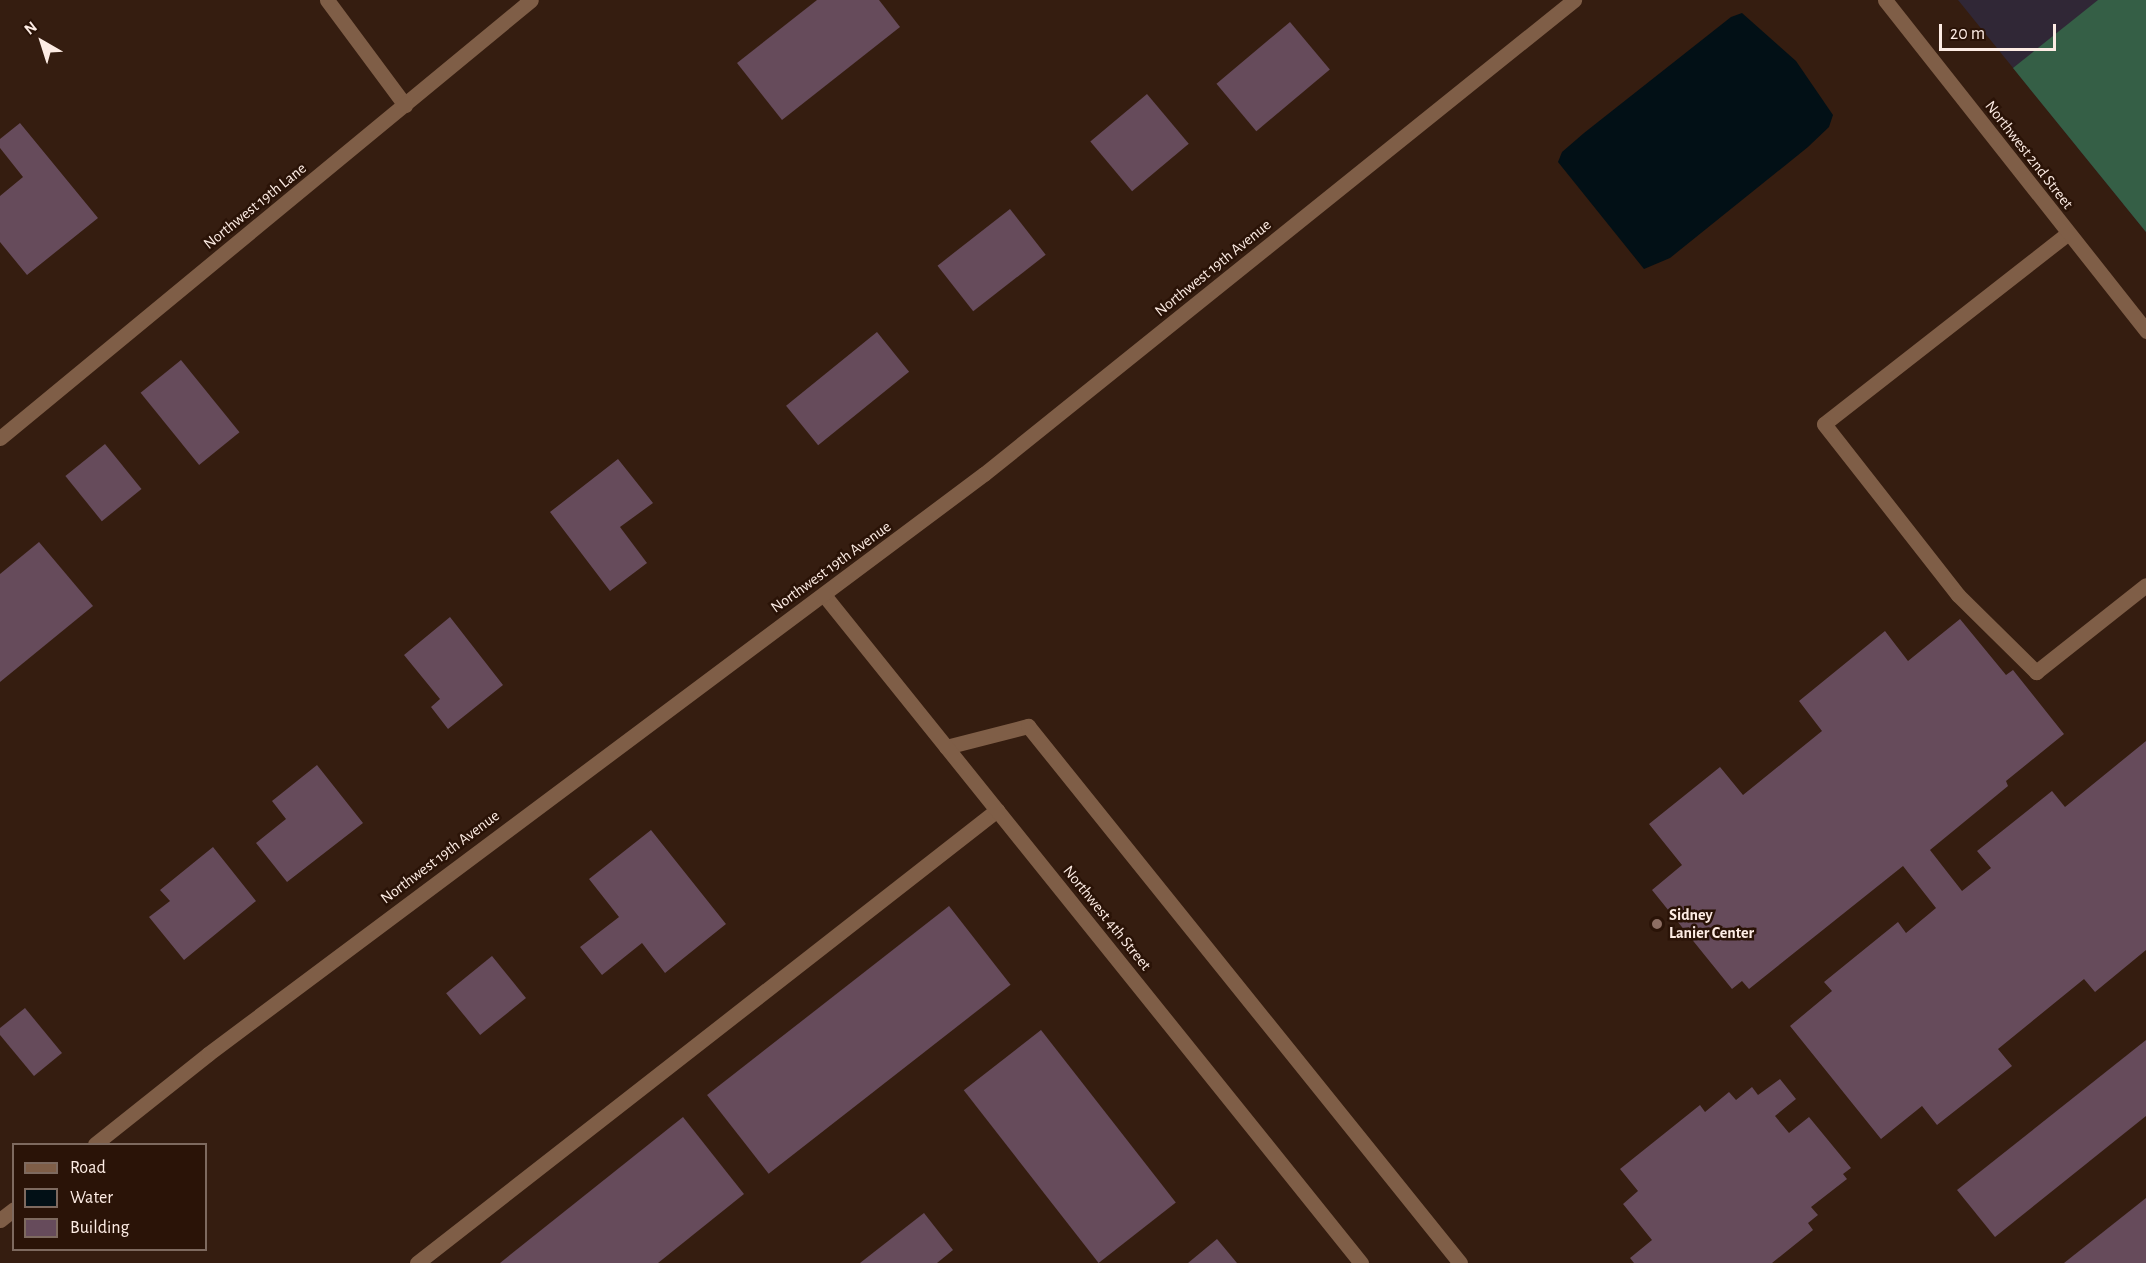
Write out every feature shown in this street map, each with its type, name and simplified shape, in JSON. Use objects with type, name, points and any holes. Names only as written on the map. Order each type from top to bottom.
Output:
[{"type":"street","points":[[327,0],[405,105]]},
{"type":"street","name":"Northwest 19th Lane","points":[[0,438],[531,0]]},
{"type":"street","name":"Northwest 19th Avenue","points":[[95,1143],[217,1047],[984,474],[1574,0]]},
{"type":"street","name":"Northwest 2nd Street","points":[[1884,0],[2146,331]]},
{"type":"street","points":[[2067,234],[1824,424],[1958,596],[2036,672],[2146,585]]},
{"type":"street","name":"Northwest 4th Street","points":[[824,595],[1361,1263]]},
{"type":"street","points":[[946,747],[1028,726],[1460,1263]]},
{"type":"street","points":[[417,1263],[997,810]]},
{"type":"street","points":[[0,1220],[12,1211]]},
{"type":"shaded area","points":[[1958,0],[2146,0],[2146,232]]},
{"type":"green space","points":[[2098,0],[2146,0],[2146,232],[2013,68]]},
{"type":"water","points":[[1742,13],[1796,61],[1833,115],[1829,127],[1808,147],[1670,258],[1644,269],[1558,162],[1562,152],[1584,133],[1731,17]]},
{"type":"building","points":[[817,0],[879,0],[900,27],[782,120],[737,63]]},
{"type":"building","points":[[1290,22],[1330,69],[1256,131],[1216,84]]},
{"type":"building","points":[[1147,94],[1189,144],[1132,191],[1090,142]]},
{"type":"building","points":[[20,123],[98,218],[27,275],[0,242],[0,196],[23,177],[0,148],[0,139]]},
{"type":"building","points":[[1010,209],[1046,255],[973,311],[938,266]]},
{"type":"building","points":[[877,332],[909,372],[818,445],[786,406]]},
{"type":"building","points":[[181,360],[240,432],[199,465],[141,393]]},
{"type":"building","points":[[105,444],[142,489],[102,521],[65,476]]},
{"type":"building","points":[[618,459],[653,503],[620,527],[647,563],[610,591],[550,512]]},
{"type":"building","points":[[39,542],[93,606],[0,682],[0,574]]},
{"type":"building","points":[[450,617],[503,685],[448,729],[431,707],[440,699],[404,655]]},
{"type":"building","points":[[1960,619],[2006,675],[2013,670],[2064,734],[2006,781],[2008,786],[1930,850],[1962,891],[1991,868],[1977,851],[2052,791],[2065,807],[2146,741],[2146,950],[2095,992],[2084,979],[1998,1049],[2012,1066],[1937,1125],[1922,1106],[1881,1139],[1790,1026],[1832,991],[1824,982],[1898,922],[1906,933],[1936,908],[1903,866],[1749,989],[1742,981],[1732,989],[1652,890],[1682,865],[1649,824],[1720,767],[1743,795],[1822,731],[1799,701],[1885,631],[1908,661]]},
{"type":"building","points":[[317,765],[363,823],[287,882],[256,843],[286,819],[272,801]]},
{"type":"building","points":[[651,830],[726,924],[665,973],[642,943],[602,975],[580,947],[619,917],[589,879]]},
{"type":"building","points":[[213,847],[256,901],[184,960],[149,917],[170,901],[160,890]]},
{"type":"building","points":[[949,906],[1011,985],[769,1174],[707,1095]]},
{"type":"building","points":[[492,956],[526,998],[480,1035],[446,993]]},
{"type":"building","points":[[25,1008],[62,1053],[34,1076],[0,1035],[0,1028]]},
{"type":"building","points":[[1041,1030],[1176,1203],[1099,1263],[964,1090]]},
{"type":"building","points":[[2146,1040],[2146,1116],[1995,1237],[1957,1190]]},
{"type":"building","points":[[1780,1079],[1796,1099],[1775,1116],[1789,1133],[1809,1117],[1851,1168],[1843,1174],[1847,1179],[1811,1207],[1818,1215],[1808,1223],[1813,1230],[1772,1263],[1634,1263],[1630,1258],[1652,1240],[1623,1204],[1638,1191],[1620,1169],[1700,1105],[1705,1112],[1729,1092],[1736,1100],[1752,1087],[1758,1095]]},
{"type":"building","points":[[683,1117],[744,1194],[658,1263],[500,1263]]},
{"type":"building","points":[[2146,1198],[2146,1263],[2064,1263]]},
{"type":"building","points":[[924,1213],[953,1250],[937,1263],[860,1263]]},
{"type":"building","points":[[1217,1239],[1237,1263],[1188,1263]]},
{"type":"place","name":"Sidney Lanier Center","points":[[1657,924]]}]
